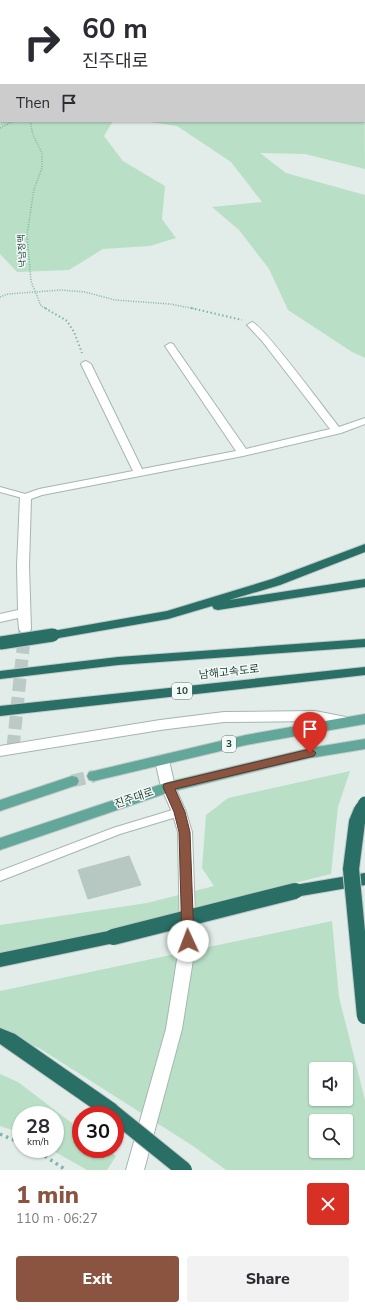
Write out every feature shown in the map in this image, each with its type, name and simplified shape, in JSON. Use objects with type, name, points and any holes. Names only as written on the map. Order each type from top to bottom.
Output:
[{"type":"highway","points":[[168,615],[276,582],[365,548]]},
{"type":"highway","points":[[0,643],[365,583]]},
{"type":"highway","name":"남해고속도로","points":[[0,676],[62,666],[365,643]]},
{"type":"highway","name":"남해고속도로","points":[[0,711],[365,671]]},
{"type":"highway","points":[[365,803],[357,822],[351,869],[365,1016]]},
{"type":"highway","points":[[0,960],[113,937],[296,891],[365,879]]},
{"type":"highway","points":[[0,1036],[9,1039],[111,1111],[184,1170]]},
{"type":"main road","name":"3","points":[[94,776],[246,740],[365,719]]},
{"type":"main road","name":"진주대로","points":[[0,844],[168,787],[310,753],[365,744]]},
{"type":"main road","points":[[0,806],[72,781]]},
{"type":"street","points":[[252,325],[265,339],[337,431]]},
{"type":"street","points":[[170,346],[243,453]]},
{"type":"street","points":[[86,364],[139,474]]},
{"type":"street","points":[[25,629],[22,566],[26,497],[39,492],[243,453],[337,431],[365,421]]},
{"type":"street","points":[[0,618],[24,613]]},
{"type":"street","points":[[0,751],[160,725],[224,717],[314,716],[346,722]]},
{"type":"street","points":[[135,1170],[174,1029],[188,941],[185,832],[179,812],[168,787],[162,760]]},
{"type":"lane","points":[[0,489],[26,497]]},
{"type":"lane","points":[[0,876],[117,832],[179,812]]},
{"type":"path","points":[[0,128],[12,122]]},
{"type":"path","name":"낙남정맥","points":[[30,122],[33,135],[42,153],[42,168],[34,188],[27,235],[31,280],[41,306],[67,321],[74,332],[86,364]]},
{"type":"path","points":[[0,297],[8,294],[34,291],[61,290],[85,292],[115,300],[170,304],[236,318],[252,325]]},
{"type":"path","points":[[0,1134],[12,1139]]},
{"type":"path","points":[[48,1158],[66,1170]]},
{"type":"green space","points":[[0,122],[112,122],[104,136],[123,161],[165,186],[162,219],[176,238],[150,246],[103,249],[69,270],[17,272],[0,254]]},
{"type":"green space","points":[[150,122],[365,122],[365,169],[305,154],[260,153],[286,173],[365,195],[365,358],[352,352],[288,310],[269,269],[239,230],[212,207],[262,202],[231,162],[177,126]]},
{"type":"green space","points":[[350,771],[338,807],[331,874],[17,953],[0,954],[0,925],[147,903],[214,886],[202,868],[206,815],[228,798]]},
{"type":"green space","points":[[332,921],[339,997],[365,1100],[365,1170],[226,1170],[193,1146],[39,1048],[0,1032],[0,991]]},
{"type":"green space","points":[[0,1074],[18,1082],[50,1106],[12,1106],[12,1130],[0,1126]]},
{"type":"green space","points":[[64,1117],[72,1123],[72,1158],[115,1158],[107,1170],[87,1170],[64,1157]]},
{"type":"building","points":[[129,856],[141,885],[88,899],[78,870]]},
{"type":"tunnel","points":[[13,748],[25,629]]},
{"type":"tunnel","points":[[72,781],[94,776]]},
{"type":"route","points":[[188,941],[185,832],[179,812],[168,787],[310,753]]}]
